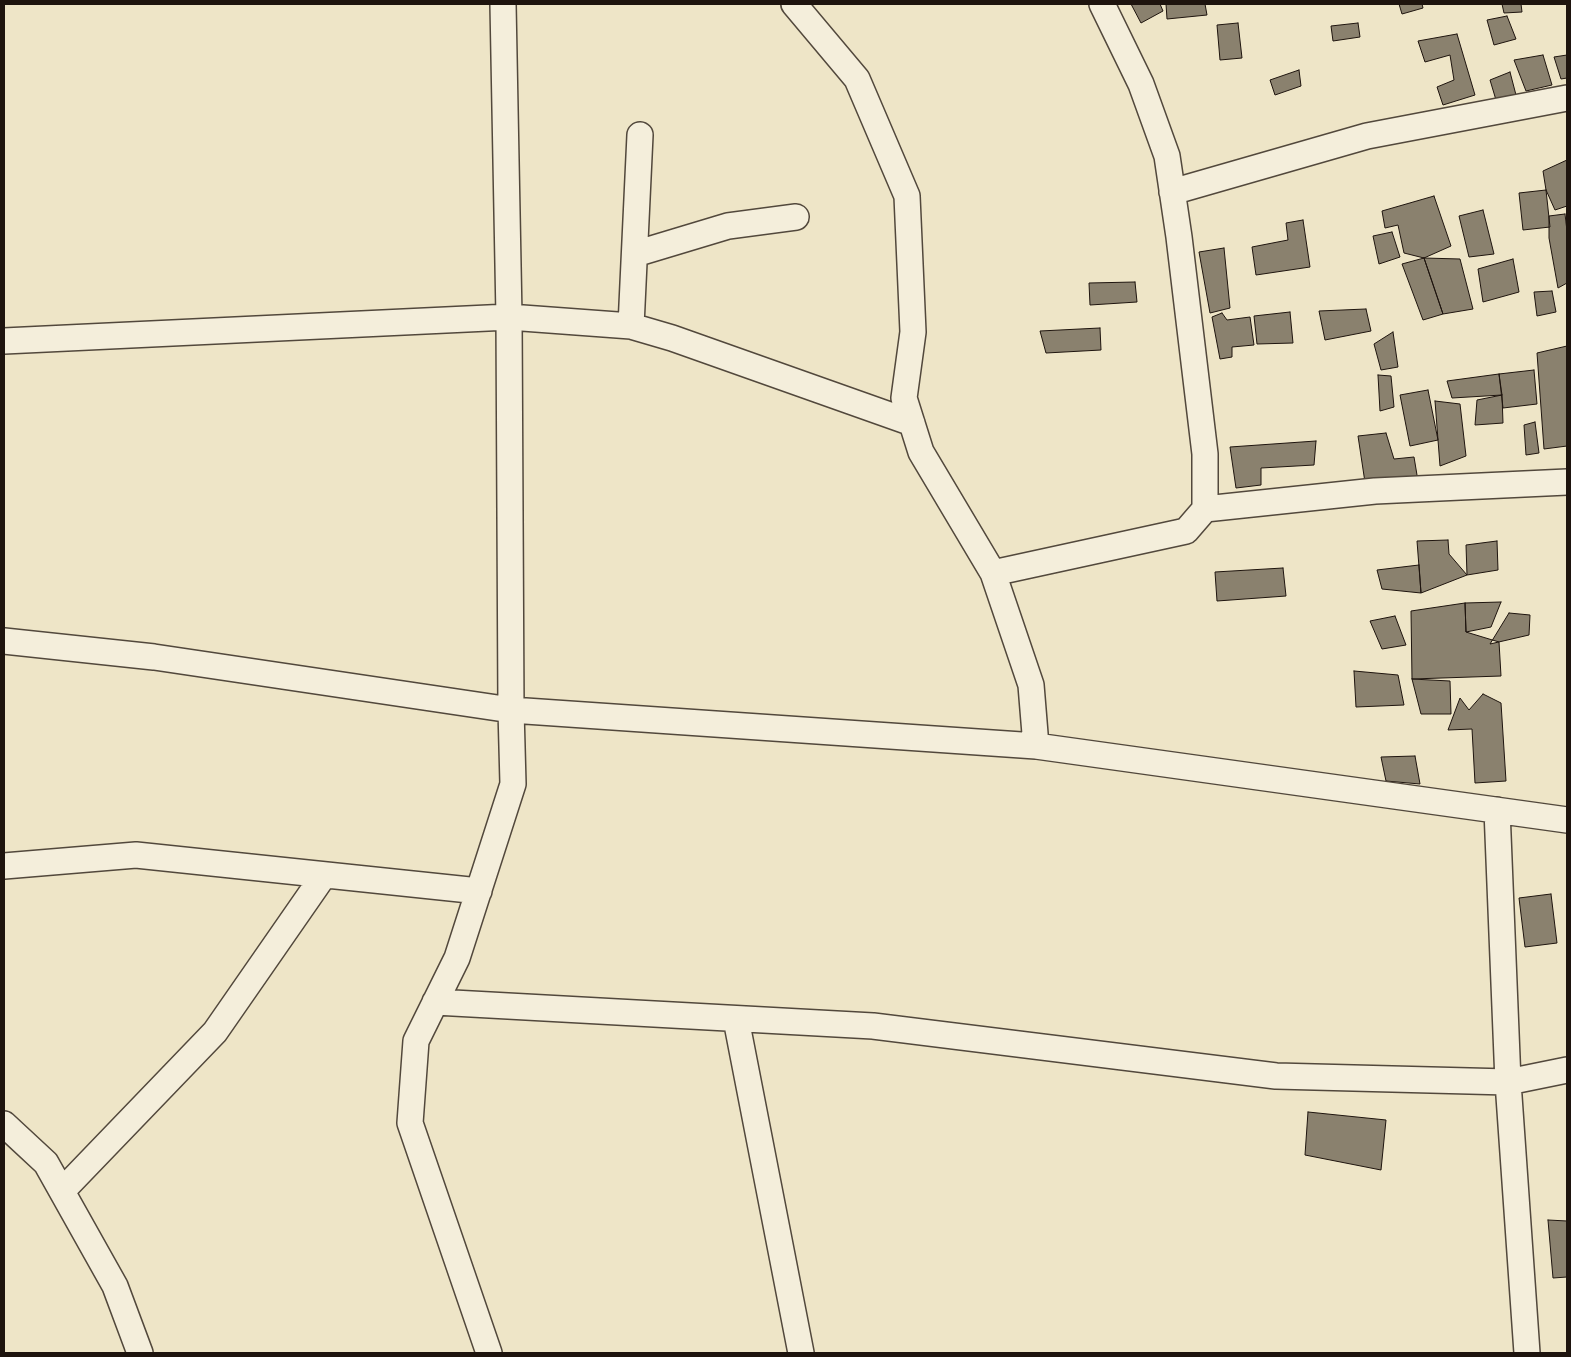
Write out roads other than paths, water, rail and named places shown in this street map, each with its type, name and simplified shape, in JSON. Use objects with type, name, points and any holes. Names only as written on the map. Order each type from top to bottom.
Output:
[{"type":"street","points":[[489,1353],[410,1123],[416,1041],[457,958],[513,784],[511,710],[510,318],[503,4]]},
{"type":"street","points":[[794,4],[857,79],[906,196],[913,332],[904,398],[921,452],[993,573],[1031,685],[1036,746]]},
{"type":"street","points":[[993,573],[1186,531],[1204,509],[1205,454],[1180,237],[1167,156],[1141,84],[1102,4]]},
{"type":"street","points":[[1172,192],[1367,136],[1567,98]]},
{"type":"street","points":[[631,326],[640,135]]},
{"type":"street","points":[[635,254],[728,226],[796,217]]},
{"type":"street","points":[[4,341],[510,318],[631,326],[672,338],[912,423]]},
{"type":"street","points":[[1204,509],[1375,492],[1567,482]]},
{"type":"street","points":[[4,641],[154,658],[511,710],[1036,746],[1567,820]]},
{"type":"street","points":[[1497,810],[1508,1082],[1527,1353]]},
{"type":"street","points":[[4,866],[136,856],[479,891]]},
{"type":"street","points":[[62,1192],[215,1032],[324,875]]},
{"type":"street","points":[[435,1002],[874,1026],[1276,1076],[1508,1082],[1567,1070]]},
{"type":"street","points":[[736,1019],[802,1353]]},
{"type":"street","points":[[4,1124],[46,1163],[115,1286],[140,1353]]}]
